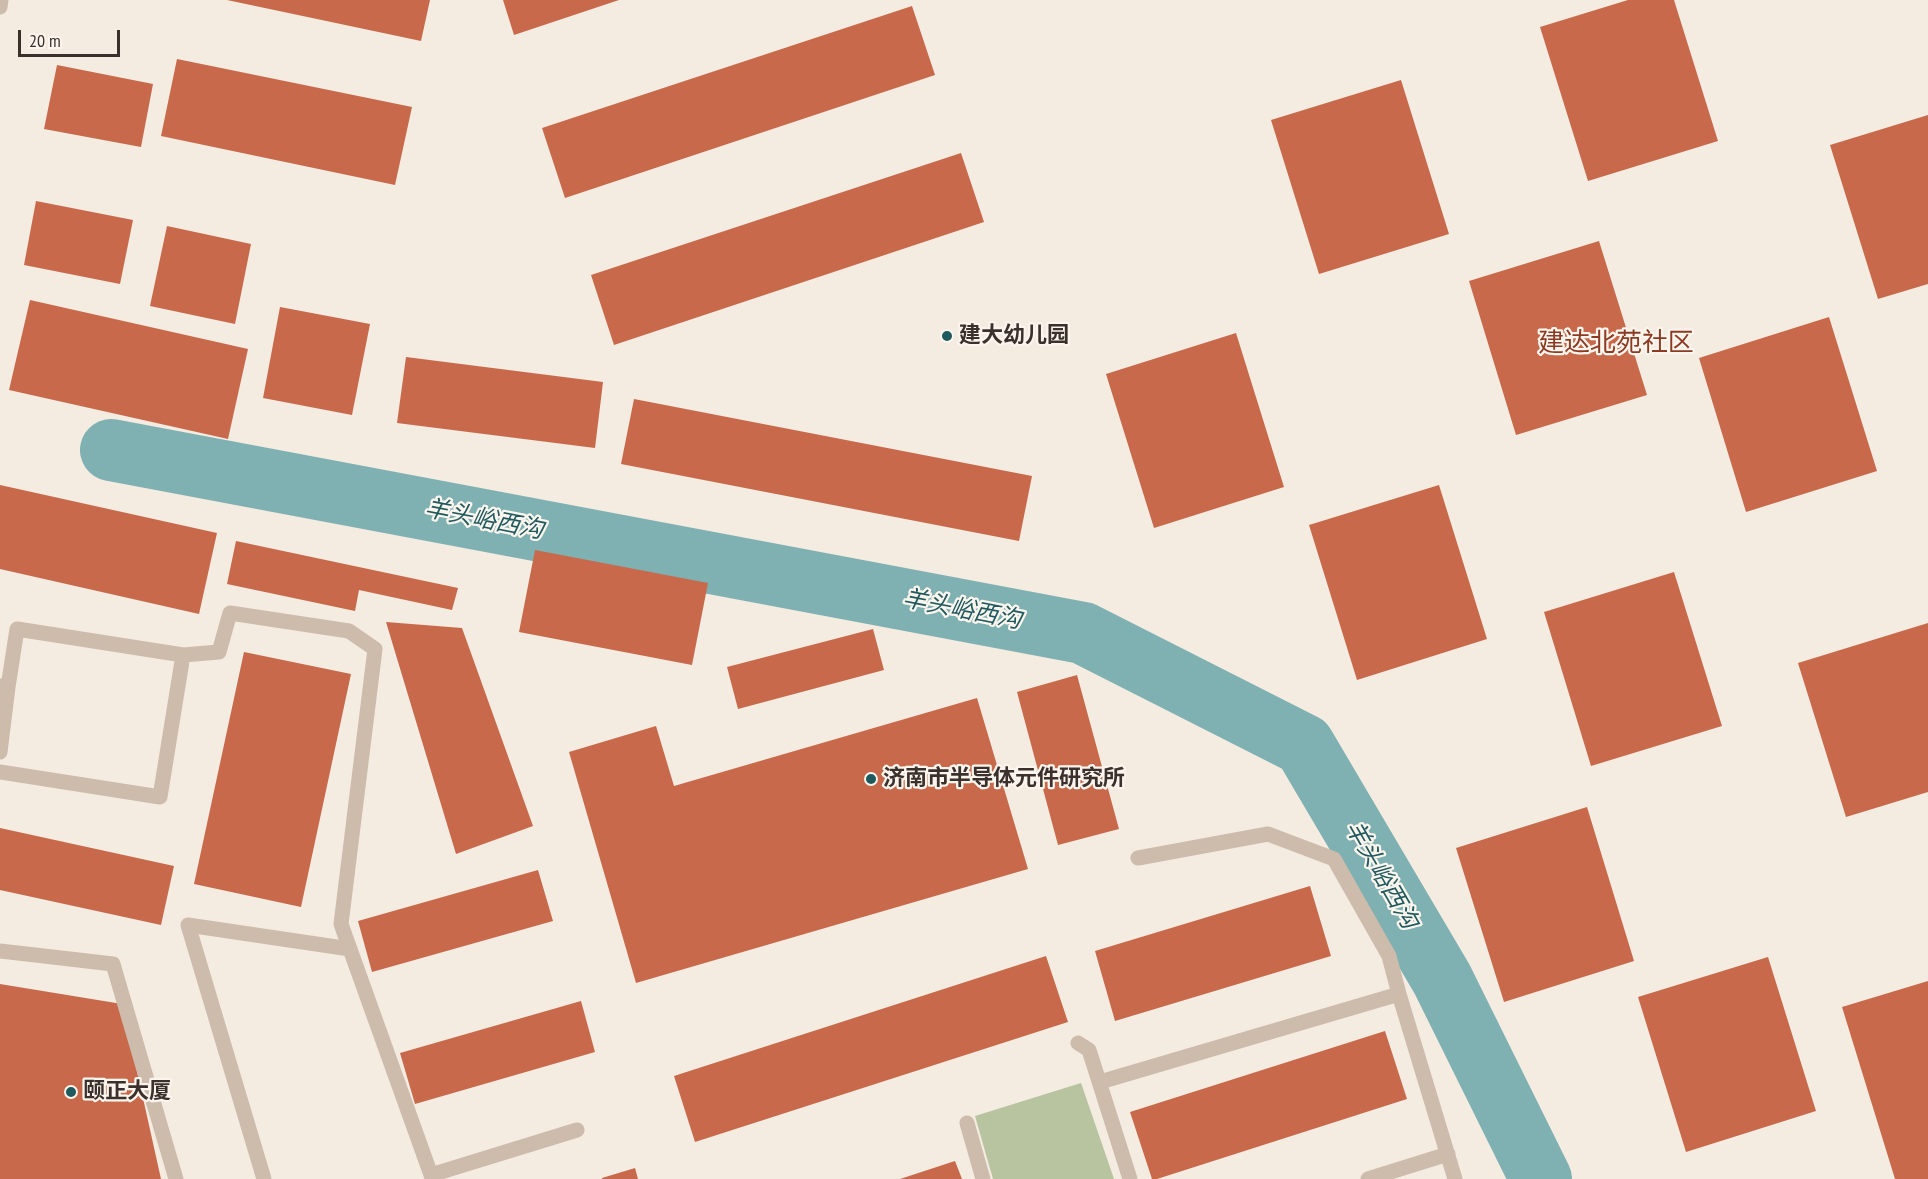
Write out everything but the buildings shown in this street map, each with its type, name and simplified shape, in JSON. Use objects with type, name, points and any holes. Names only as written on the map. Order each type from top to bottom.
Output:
[{"type":"street","points":[[0,7],[1,0]]},
{"type":"street","points":[[0,752],[4,687],[17,629],[183,655],[219,652],[230,613],[349,631],[375,649],[341,924],[424,1177],[577,1130]]},
{"type":"street","points":[[0,772],[160,797],[183,655]]},
{"type":"street","points":[[1138,858],[1268,834],[1334,859],[1389,956],[1455,1179]]},
{"type":"street","points":[[264,1179],[188,925],[350,949]]},
{"type":"street","points":[[0,951],[113,964],[176,1179]]},
{"type":"street","points":[[1100,1082],[1399,994]]},
{"type":"street","points":[[1078,1043],[1089,1050],[1130,1179]]},
{"type":"street","points":[[967,1123],[983,1179]]},
{"type":"street","points":[[1368,1179],[1448,1154]]},
{"type":"green space","points":[[1081,1083],[1114,1179],[993,1179],[975,1116]]},
{"type":"waterway","name":"羊头峪西沟","points":[[111,450],[1083,633],[1304,745],[1442,979],[1541,1179]]},
{"type":"place","name":"建大幼儿园","points":[[947,336]]},
{"type":"place","name":"济南市半导体元件研究所","points":[[871,779]]},
{"type":"place","name":"颐正大厦","points":[[71,1092]]},
{"type":"district","name":"建达北苑社区","points":[[1616,344]]}]
